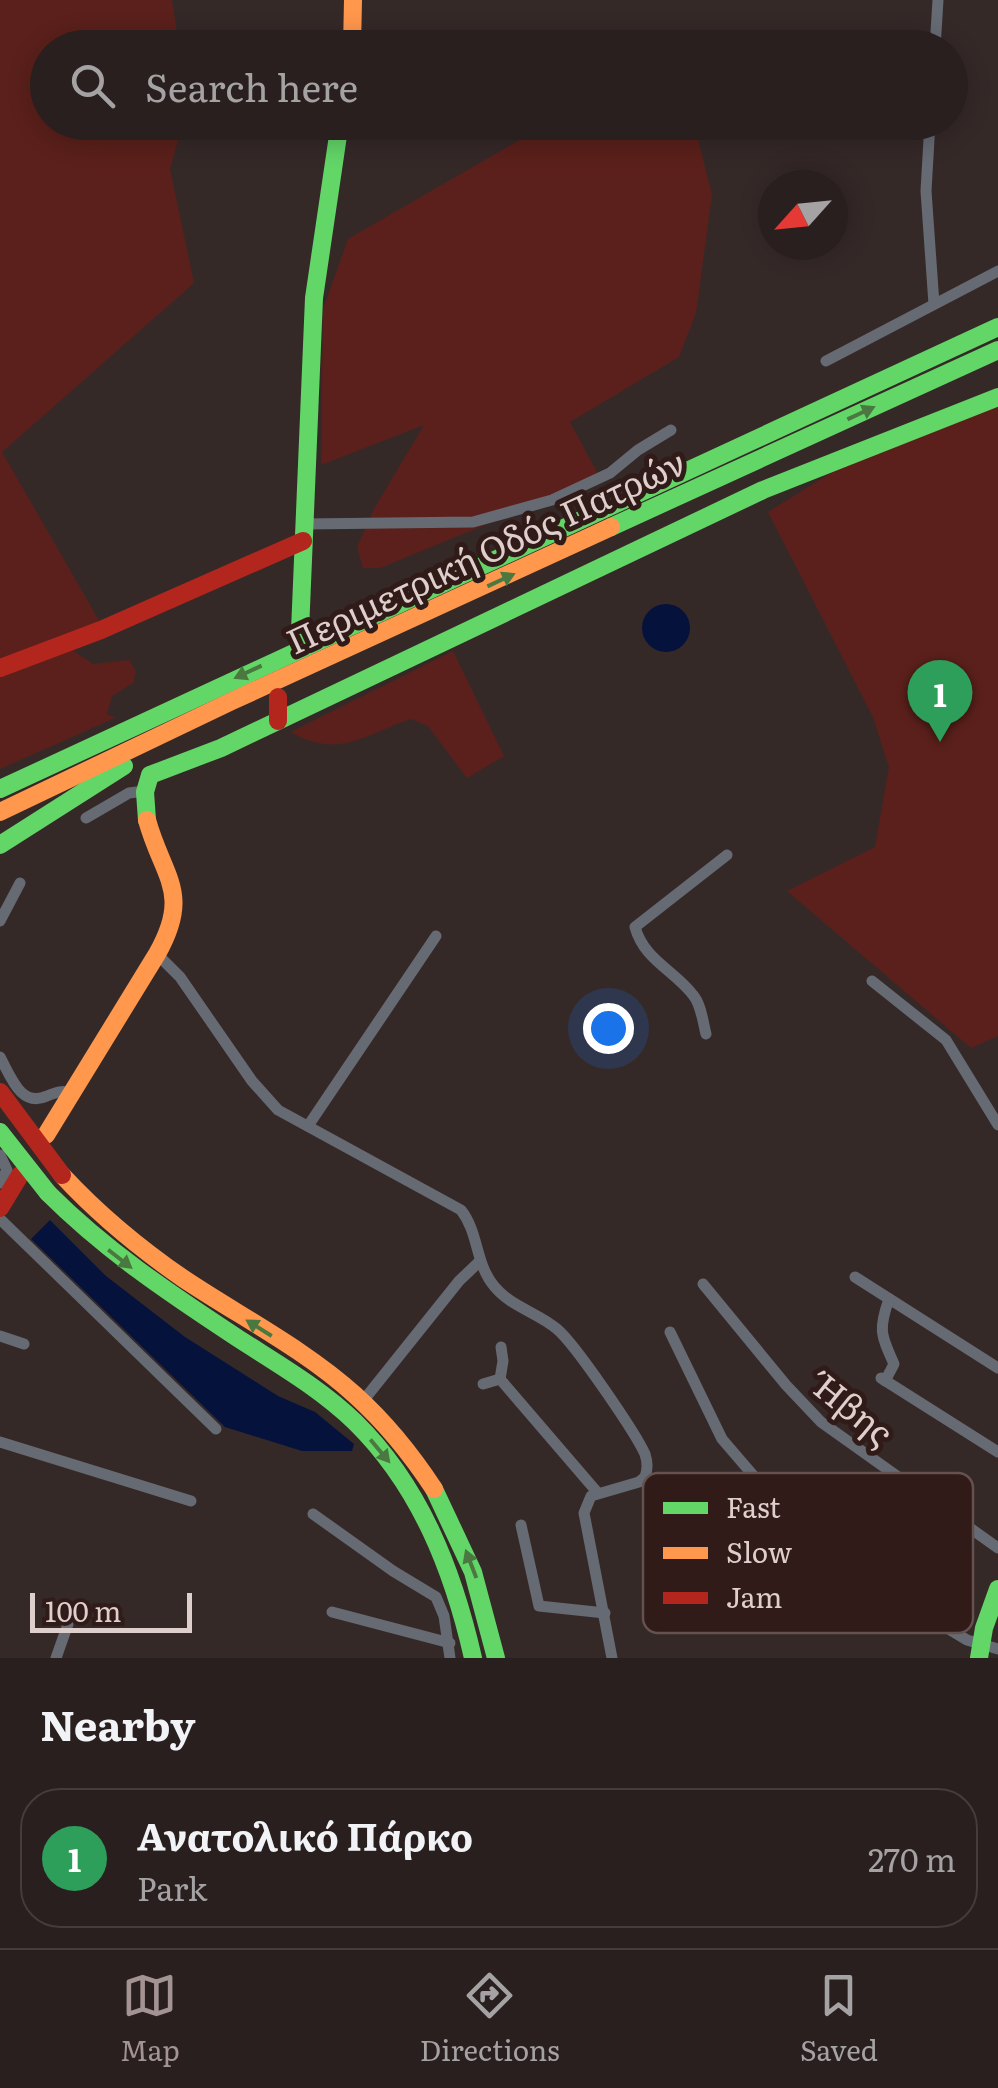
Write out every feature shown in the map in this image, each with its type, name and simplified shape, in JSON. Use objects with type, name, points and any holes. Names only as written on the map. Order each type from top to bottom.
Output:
[{"type":"main road","points":[[352,0],[352,30]]},
{"type":"main road","points":[[300,630],[314,298],[337,140]]},
{"type":"main road","name":"Περιμετρική Οδός Πατρών","points":[[0,789],[998,327]]},
{"type":"main road","name":"Περιμετρική Οδός Πατρών","points":[[0,812],[232,701],[998,350]]},
{"type":"main road","points":[[46,1135],[170,930],[175,903],[168,873],[144,820],[145,791],[152,774],[213,752],[776,484],[998,397]]},
{"type":"main road","points":[[0,668],[101,630],[304,533]]},
{"type":"main road","points":[[0,844],[160,746],[461,598]]},
{"type":"main road","points":[[278,697],[278,721]]},
{"type":"main road","points":[[0,1092],[62,1175],[110,1224],[147,1254],[308,1358],[363,1401],[417,1460],[446,1506],[475,1573],[496,1658]]},
{"type":"main road","points":[[0,1132],[48,1194],[78,1224],[135,1270],[308,1384],[354,1421],[410,1489],[434,1533],[452,1579],[473,1658]]},
{"type":"main road","points":[[0,1208],[20,1175]]},
{"type":"main road","points":[[986,1651],[998,1590]]},
{"type":"street","points":[[936,30],[938,0]]},
{"type":"street","points":[[929,140],[926,191],[934,304]]},
{"type":"street","points":[[826,360],[998,270]]},
{"type":"street","points":[[304,533],[472,522],[552,500],[610,473],[671,430]]},
{"type":"street","points":[[86,818],[129,793],[145,791]]},
{"type":"street","points":[[706,1034],[696,997],[652,958],[638,941],[635,927],[727,855]]},
{"type":"street","points":[[0,921],[20,883]]},
{"type":"street","points":[[308,1126],[436,936]]},
{"type":"street","points":[[158,954],[180,977],[268,1101],[454,1204],[469,1222],[488,1279],[504,1297],[566,1338],[642,1450],[648,1467],[646,1473]]},
{"type":"street","points":[[872,981],[953,1048],[998,1125]]},
{"type":"street","points":[[0,1057],[30,1100],[60,1091],[72,1093]]},
{"type":"street","points":[[0,1155],[7,1170],[0,1182]]},
{"type":"street","points":[[0,1218],[216,1429]]},
{"type":"street","points":[[363,1401],[458,1281],[480,1261]]},
{"type":"street","points":[[855,1277],[998,1368]]},
{"type":"street","name":"Ήβης","points":[[704,1284],[821,1422],[893,1473]]},
{"type":"street","points":[[889,1299],[880,1324],[894,1364],[883,1380],[998,1452]]},
{"type":"street","points":[[670,1332],[722,1439],[750,1473]]},
{"type":"street","points":[[0,1336],[24,1344]]},
{"type":"street","points":[[500,1379],[501,1347]]},
{"type":"street","points":[[500,1379],[597,1492]]},
{"type":"street","points":[[483,1384],[500,1379]]},
{"type":"street","points":[[0,1442],[191,1501]]},
{"type":"street","points":[[612,1658],[584,1514],[588,1500],[597,1492],[643,1480]]},
{"type":"street","points":[[313,1514],[405,1580],[436,1597],[450,1643],[450,1658]]},
{"type":"street","points":[[520,1525],[539,1606],[604,1613]]},
{"type":"street","name":"Ήβης","points":[[973,1530],[998,1548]]},
{"type":"street","points":[[332,1612],[450,1643]]},
{"type":"street","points":[[56,1658],[68,1624]]},
{"type":"street","points":[[955,1633],[986,1651]]},
{"type":"shaded area","points":[[0,0],[172,0],[176,30],[30,30],[30,140],[178,140],[170,169],[194,283],[2,452],[101,624],[67,637],[75,652],[93,664],[129,660],[136,672],[133,683],[112,696],[107,714],[115,718],[0,769]]},
{"type":"shaded area","points":[[520,140],[698,140],[712,195],[696,313],[679,357],[570,422],[600,478],[380,568],[363,568],[357,547],[374,509],[424,425],[321,465],[323,309],[348,239]]},
{"type":"shaded area","points":[[998,402],[998,1036],[971,1048],[787,891],[875,847],[889,767],[873,717],[768,512],[855,458]]},
{"type":"shaded area","points":[[453,651],[504,756],[467,778],[428,726],[411,719],[338,744],[323,744],[291,732]]},
{"type":"water","points":[[666,604],[683,611],[690,628],[683,645],[666,652],[649,645],[642,628],[649,611]]},
{"type":"water","points":[[50,1220],[106,1276],[185,1337],[278,1396],[315,1412],[354,1444],[352,1451],[302,1451],[225,1427],[31,1239]]},
{"type":"traffic: fast","points":[[300,631],[314,298],[337,140]]},
{"type":"traffic: fast","points":[[0,789],[998,327]]},
{"type":"traffic: fast","points":[[611,527],[998,350]]},
{"type":"traffic: fast","points":[[147,820],[145,792],[150,775],[221,748],[763,490],[998,397]]},
{"type":"traffic: fast","points":[[0,845],[124,766]]},
{"type":"traffic: fast","points":[[0,1132],[48,1193]]},
{"type":"traffic: fast","points":[[48,1193],[138,1270],[327,1398],[378,1447],[398,1473],[431,1531],[455,1593],[473,1658]]},
{"type":"traffic: fast","points":[[434,1489],[473,1572],[496,1658]]},
{"type":"traffic: fast","points":[[979,1658],[984,1628],[998,1589]]},
{"type":"traffic: slow","points":[[352,30],[353,0]]},
{"type":"traffic: slow","points":[[0,812],[611,527]]},
{"type":"traffic: slow","points":[[46,1135],[167,933],[172,915],[171,886],[147,820]]},
{"type":"traffic: slow","points":[[62,1175],[151,1255],[335,1378],[388,1428],[434,1489]]},
{"type":"traffic: jam","points":[[0,668],[101,630],[303,541]]},
{"type":"traffic: jam","points":[[278,697],[278,721]]},
{"type":"traffic: jam","points":[[0,1092],[62,1175]]},
{"type":"traffic: jam","points":[[0,1208],[20,1175]]},
{"type":"place","name":"Ανατολικό Πάρκο","points":[[940,742]]}]
